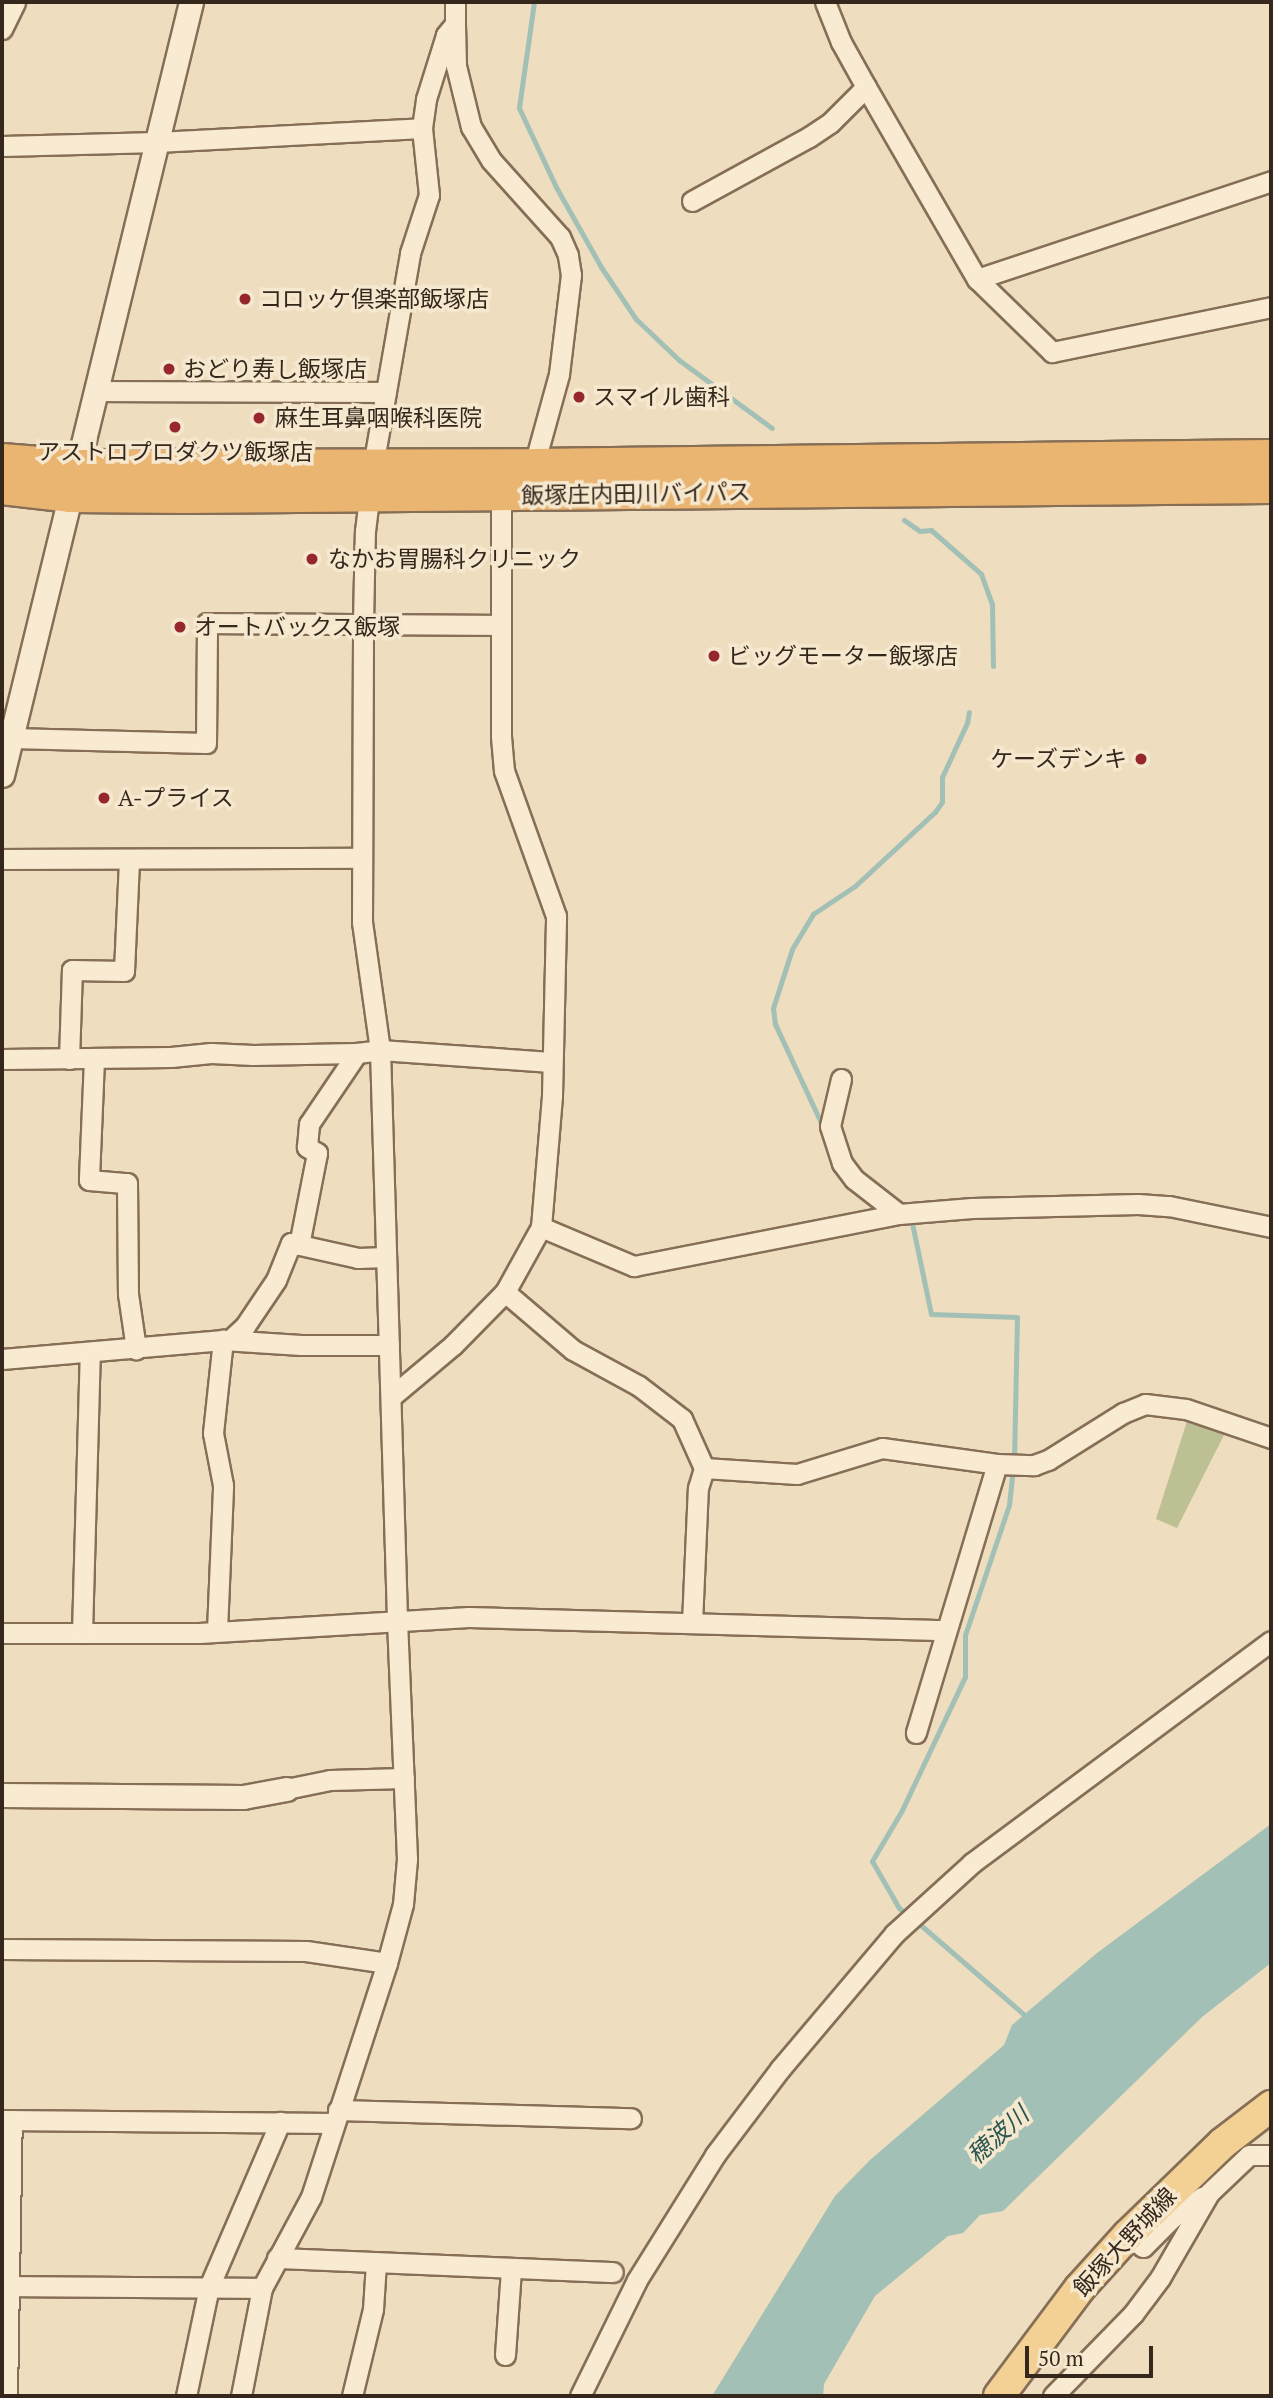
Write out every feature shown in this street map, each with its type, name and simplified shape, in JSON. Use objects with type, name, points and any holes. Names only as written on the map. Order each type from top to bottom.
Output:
[{"type":"highway","name":"飯塚庄内田川バイパス","points":[[2,488],[74,481],[371,481],[534,466],[1271,456]]},
{"type":"highway","name":"飯塚庄内田川バイパス","points":[[2,460],[74,481]]},
{"type":"highway","name":"飯塚庄内田川バイパス","points":[[371,481],[501,496],[1271,487]]},
{"type":"main road","name":"飯塚大野城線","points":[[999,2396],[1079,2289],[1128,2235],[1223,2143],[1271,2106]]},
{"type":"street","points":[[2,29],[15,2]]},
{"type":"street","points":[[2,775],[191,2]]},
{"type":"street","points":[[391,1397],[453,1345],[505,1292],[541,1227],[548,1178],[556,916],[504,771],[500,625],[501,496],[534,466],[559,374],[571,275],[568,255],[560,237],[491,160],[471,127],[456,66],[455,2]]},
{"type":"street","points":[[825,2],[841,42],[976,279],[1052,352],[1271,307]]},
{"type":"street","points":[[242,2396],[262,2288],[311,2197],[387,1963],[403,1904],[407,1859],[380,1050],[362,922],[365,531],[410,253],[429,195],[422,128],[432,79],[446,35],[454,24]]},
{"type":"street","points":[[692,201],[809,137],[830,123],[866,87]]},
{"type":"street","points":[[2,146],[157,142],[422,128]]},
{"type":"street","points":[[976,279],[1271,181]]},
{"type":"street","points":[[95,391],[386,392]]},
{"type":"street","points":[[11,738],[206,743],[207,623],[500,625]]},
{"type":"street","points":[[2,859],[361,858]]},
{"type":"street","points":[[69,1059],[72,970],[124,971],[129,860]]},
{"type":"street","points":[[2,1059],[94,1059],[211,1053],[357,1054],[380,1050],[551,1062]]},
{"type":"street","points":[[299,1245],[317,1153],[307,1147],[309,1124],[357,1054]]},
{"type":"street","points":[[94,1059],[89,1180],[127,1183],[128,1294],[136,1349]]},
{"type":"street","points":[[841,1079],[830,1126],[842,1163],[854,1179],[899,1214]]},
{"type":"street","points":[[541,1227],[634,1266],[899,1214],[972,1208],[1138,1204],[1169,1206],[1271,1227],[1271,1217]]},
{"type":"street","points":[[217,1632],[223,1485],[214,1433],[226,1340],[245,1326],[276,1280],[291,1243],[358,1258],[386,1257]]},
{"type":"street","points":[[505,1292],[573,1350],[639,1387],[682,1419],[704,1468],[698,1488],[692,1623]]},
{"type":"street","points":[[2,1359],[226,1340],[301,1345],[389,1345]]},
{"type":"street","points":[[82,1633],[90,1352]]},
{"type":"street","points":[[704,1468],[797,1474],[882,1448],[997,1464],[1034,1465],[1048,1460],[1123,1413],[1144,1404],[1186,1409],[1271,1438]]},
{"type":"street","points":[[916,1733],[997,1464]]},
{"type":"street","points":[[2,1633],[217,1632],[397,1619],[469,1617],[946,1630]]},
{"type":"street","points":[[580,2396],[637,2280],[715,2155],[780,2069],[894,1934],[972,1863],[1271,1642]]},
{"type":"street","points":[[2,1795],[243,1797],[330,1780],[404,1778]]},
{"type":"street","points":[[2,1949],[306,1951],[387,1963]]},
{"type":"street","points":[[7,2396],[4,2286],[7,2120],[281,2122],[336,2116],[631,2118]]},
{"type":"street","points":[[187,2396],[209,2287],[281,2122]]},
{"type":"street","points":[[1128,2235],[1143,2247],[1172,2218],[1209,2193],[1249,2155],[1271,2155]]},
{"type":"street","points":[[1053,2396],[1133,2314],[1160,2278],[1209,2193]]},
{"type":"street","points":[[277,2258],[613,2272]]},
{"type":"street","points":[[352,2396],[373,2309],[376,2263]]},
{"type":"street","points":[[505,2355],[512,2269]]},
{"type":"street","points":[[4,2286],[262,2288]]},
{"type":"green space","points":[[1188,1418],[1226,1431],[1177,1528],[1156,1519]]},
{"type":"water","name":"穂波川","points":[[1271,1824],[1271,1963],[1202,2017],[1003,2211],[980,2215],[963,2233],[948,2236],[875,2296],[824,2384],[823,2396],[712,2396],[835,2196],[870,2160],[1004,2045],[1012,2025],[1097,1953]]},
{"type":"waterway","points":[[534,2],[519,108],[556,187],[601,267],[636,319],[679,360],[772,428]]},
{"type":"waterway","points":[[904,520],[920,531],[931,530],[981,574],[992,604],[993,666]]},
{"type":"waterway","points":[[823,1127],[775,1024],[773,1008],[792,949],[813,914],[855,886],[935,812],[942,802],[942,777],[967,723],[969,712]]},
{"type":"waterway","points":[[912,1223],[931,1314],[1017,1317],[1014,1460]]},
{"type":"waterway","points":[[908,1915],[899,1908],[872,1861],[902,1810],[965,1677],[965,1635],[1009,1505],[1013,1469]]},
{"type":"waterway","points":[[916,1921],[1028,2018]]},
{"type":"place","name":"コロッケ倶楽部飯塚店","points":[[245,299]]},
{"type":"place","name":"おどり寿し飯塚店","points":[[169,369]]},
{"type":"place","name":"スマイル歯科","points":[[579,397]]},
{"type":"place","name":"麻生耳鼻咽喉科医院","points":[[259,418]]},
{"type":"place","name":"アストロプロダクツ飯塚店","points":[[175,427]]},
{"type":"place","name":"なかお胃腸科クリニック","points":[[312,559]]},
{"type":"place","name":"オートバックス飯塚","points":[[180,627]]},
{"type":"place","name":"ビッグモーター飯塚店","points":[[714,656]]},
{"type":"place","name":"ケーズデンキ","points":[[1141,759]]},
{"type":"place","name":"A-プライス","points":[[104,798]]}]
